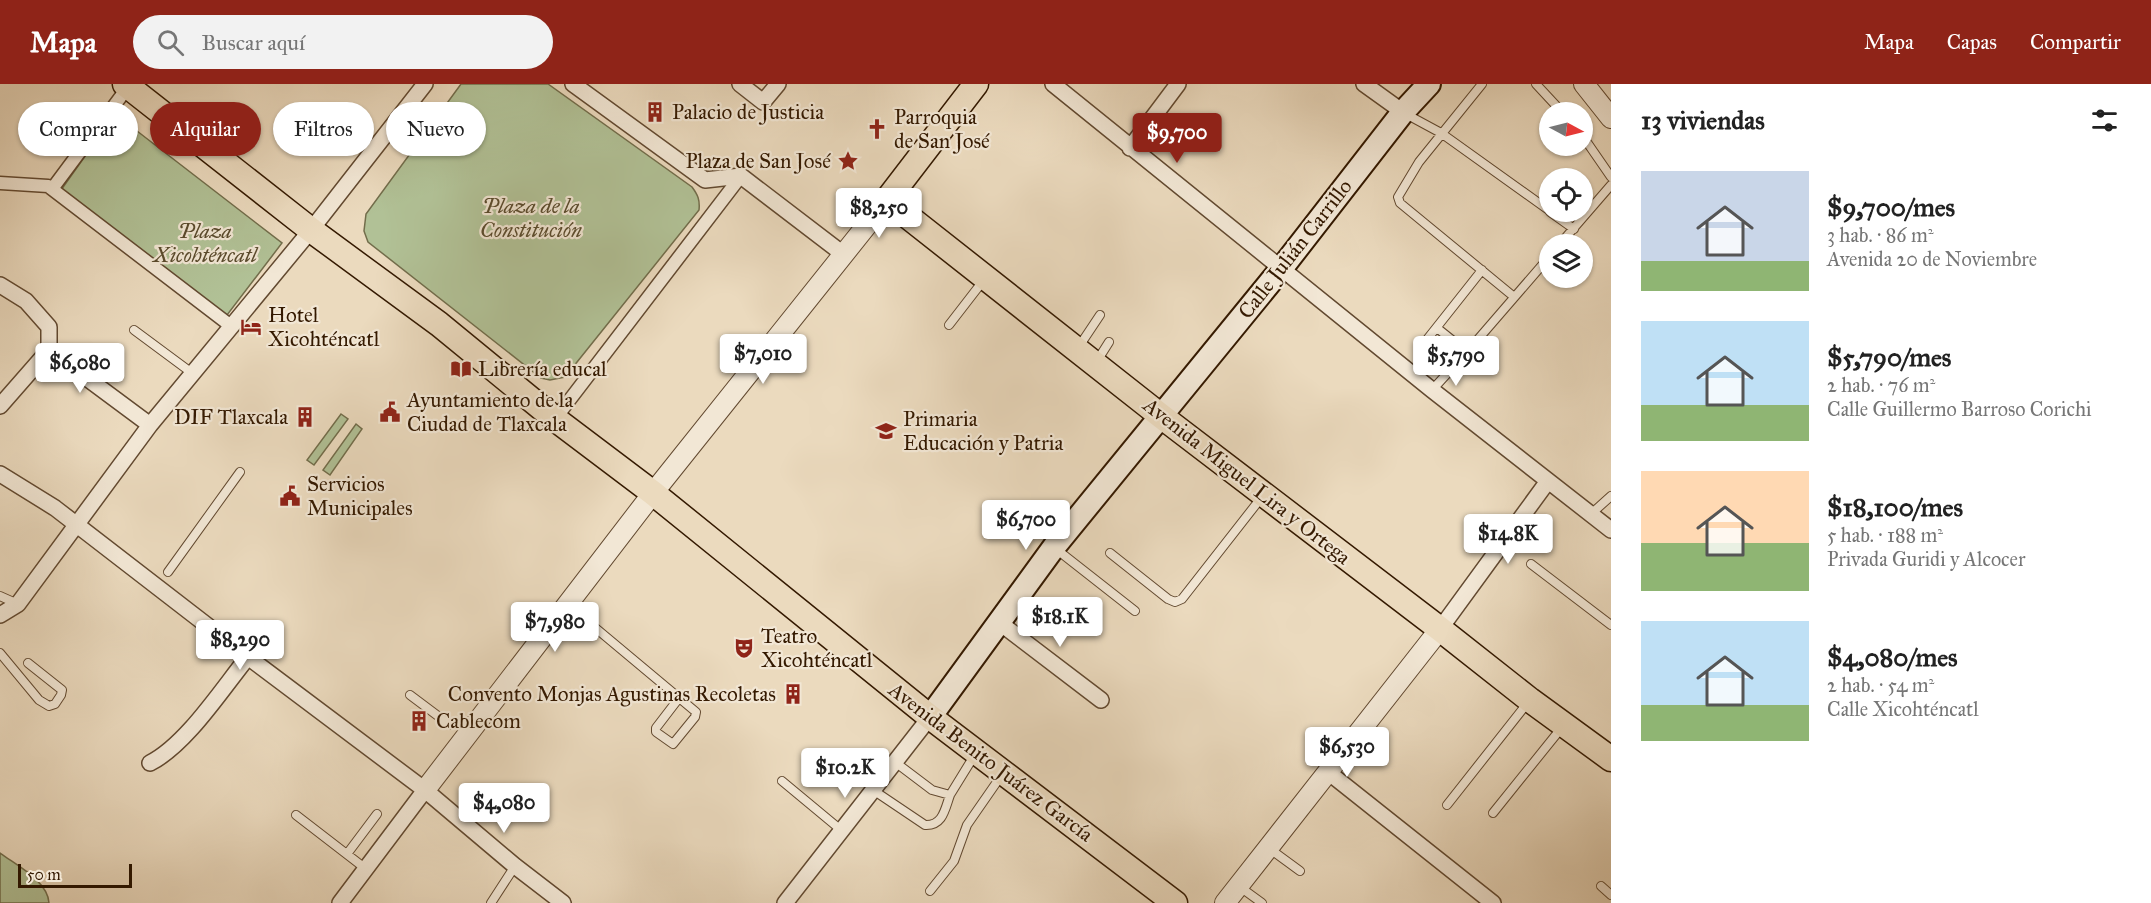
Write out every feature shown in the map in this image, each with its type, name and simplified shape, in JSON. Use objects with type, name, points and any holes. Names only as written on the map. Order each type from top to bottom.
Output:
[{"type":"main road","points":[[887,200],[976,84]]},
{"type":"main road","name":"Calle Julián Carrillo","points":[[930,717],[1054,547],[1281,269],[1403,112],[1430,84]]},
{"type":"main road","points":[[127,85],[311,230],[430,317],[555,419]]},
{"type":"main road","name":"Avenida Miguel Lira y Ortega","points":[[887,200],[1161,416],[1530,700],[1611,759]]},
{"type":"main road","name":"Avenida Benito Juárez García","points":[[555,419],[653,493],[930,717],[1175,903]]},
{"type":"street","points":[[0,615],[18,604],[150,425],[311,230],[425,84]]},
{"type":"street","points":[[573,84],[705,180],[741,176],[843,254]]},
{"type":"street","points":[[740,84],[763,102],[778,84]]},
{"type":"street","points":[[1053,84],[1432,390],[1611,530]]},
{"type":"street","points":[[1130,148],[1178,84]]},
{"type":"street","points":[[1364,84],[1403,112]]},
{"type":"street","points":[[1584,84],[1611,118]]},
{"type":"street","points":[[52,189],[127,85]]},
{"type":"street","points":[[555,419],[741,176]]},
{"type":"street","points":[[0,183],[48,186],[231,326]]},
{"type":"street","points":[[340,903],[425,790],[462,734],[568,605],[653,493],[887,200]]},
{"type":"street","points":[[0,285],[26,301],[48,327],[49,350],[0,406]]},
{"type":"street","points":[[49,350],[150,425]]},
{"type":"street","points":[[0,474],[55,508],[160,584],[248,657],[425,790],[563,903]]},
{"type":"street","points":[[1225,903],[1270,849],[1440,629],[1548,482]]},
{"type":"street","points":[[1000,623],[1101,700]]},
{"type":"street","points":[[150,763],[182,739],[248,657]]},
{"type":"street","points":[[787,902],[930,717]]},
{"type":"street","points":[[1328,772],[1494,903]]},
{"type":"lane","points":[[1482,84],[1441,133],[1398,197],[1400,203],[1513,296]]},
{"type":"lane","points":[[1536,84],[1553,102]]},
{"type":"lane","points":[[1403,112],[1441,133],[1539,203]]},
{"type":"lane","points":[[1593,151],[1611,177]]},
{"type":"lane","points":[[1569,234],[1611,185]]},
{"type":"lane","points":[[1565,222],[1574,229]]},
{"type":"lane","points":[[1432,390],[1539,268]]},
{"type":"lane","points":[[1452,369],[1424,347],[1425,342],[1482,270]]},
{"type":"lane","points":[[948,325],[986,277]]},
{"type":"lane","points":[[1086,356],[1100,315]]},
{"type":"lane","points":[[1437,328],[1467,352]]},
{"type":"lane","points":[[134,330],[192,373]]},
{"type":"lane","points":[[1086,356],[1109,342]]},
{"type":"lane","points":[[168,572],[240,472]]},
{"type":"lane","points":[[1110,553],[1168,599],[1176,602],[1182,599],[1264,494]]},
{"type":"lane","points":[[1591,514],[1611,496]]},
{"type":"lane","points":[[1054,547],[1135,611]]},
{"type":"lane","points":[[1531,564],[1611,625]]},
{"type":"lane","points":[[0,596],[18,604]]},
{"type":"lane","points":[[568,605],[696,712],[695,717],[673,744],[669,744],[656,732],[656,728],[678,698]]},
{"type":"lane","points":[[0,653],[39,700],[49,706],[55,704],[62,690],[28,663]]},
{"type":"lane","points":[[410,695],[450,725]]},
{"type":"lane","points":[[1447,805],[1530,700]]},
{"type":"lane","points":[[1493,813],[1564,725]]},
{"type":"lane","points":[[873,790],[925,825],[938,823],[950,795],[977,752]]},
{"type":"lane","points":[[895,762],[932,790],[950,795]]},
{"type":"lane","points":[[930,891],[954,861],[967,825],[1004,773]]},
{"type":"lane","points":[[782,782],[841,830]]},
{"type":"lane","points":[[347,854],[377,814]]},
{"type":"lane","points":[[296,815],[366,869]]},
{"type":"lane","points":[[1270,849],[1300,871]]},
{"type":"lane","points":[[491,903],[515,866]]},
{"type":"lane","points":[[1239,886],[1262,903]]},
{"type":"lane","points":[[1601,886],[1611,895]]},
{"type":"green space","name":"Plaza de la Constitución","points":[[461,84],[548,84],[692,187],[696,193],[699,210],[565,377],[550,380],[541,378],[368,242],[364,231],[366,214],[408,156],[486,156],[486,102],[448,102]]},
{"type":"green space","name":"Plaza Xicohténcatl","points":[[138,132],[150,141],[150,156],[169,156],[282,243],[224,319],[61,190],[85,156],[138,156]]},
{"type":"green space","points":[[341,414],[348,419],[314,465],[307,460]]},
{"type":"green space","points":[[356,424],[362,429],[330,475],[323,470]]},
{"type":"green space","points":[[0,853],[37,881],[47,895],[49,903],[0,903]]},
{"type":"place","name":"Palacio de Justicia","points":[[655,112]]},
{"type":"place","name":"Parroquia de San José","points":[[877,129]]},
{"type":"place","name":"Plaza de San José","points":[[848,161]]},
{"type":"place","name":"Hotel Xicohténcatl","points":[[251,327]]},
{"type":"place","name":"Librería educal","points":[[461,369]]},
{"type":"place","name":"Ayuntamiento de la Ciudad de Tlaxcala","points":[[390,412]]},
{"type":"place","name":"DIF Tlaxcala","points":[[305,417]]},
{"type":"place","name":"Primaria Educación y Patria","points":[[886,431]]},
{"type":"place","name":"Servicios Municipales","points":[[290,496]]},
{"type":"place","name":"Teatro Xicohténcatl","points":[[744,648]]},
{"type":"place","name":"Convento Monjas Agustinas Recoletas","points":[[793,694]]},
{"type":"place","name":"Cablecom","points":[[419,721]]}]
